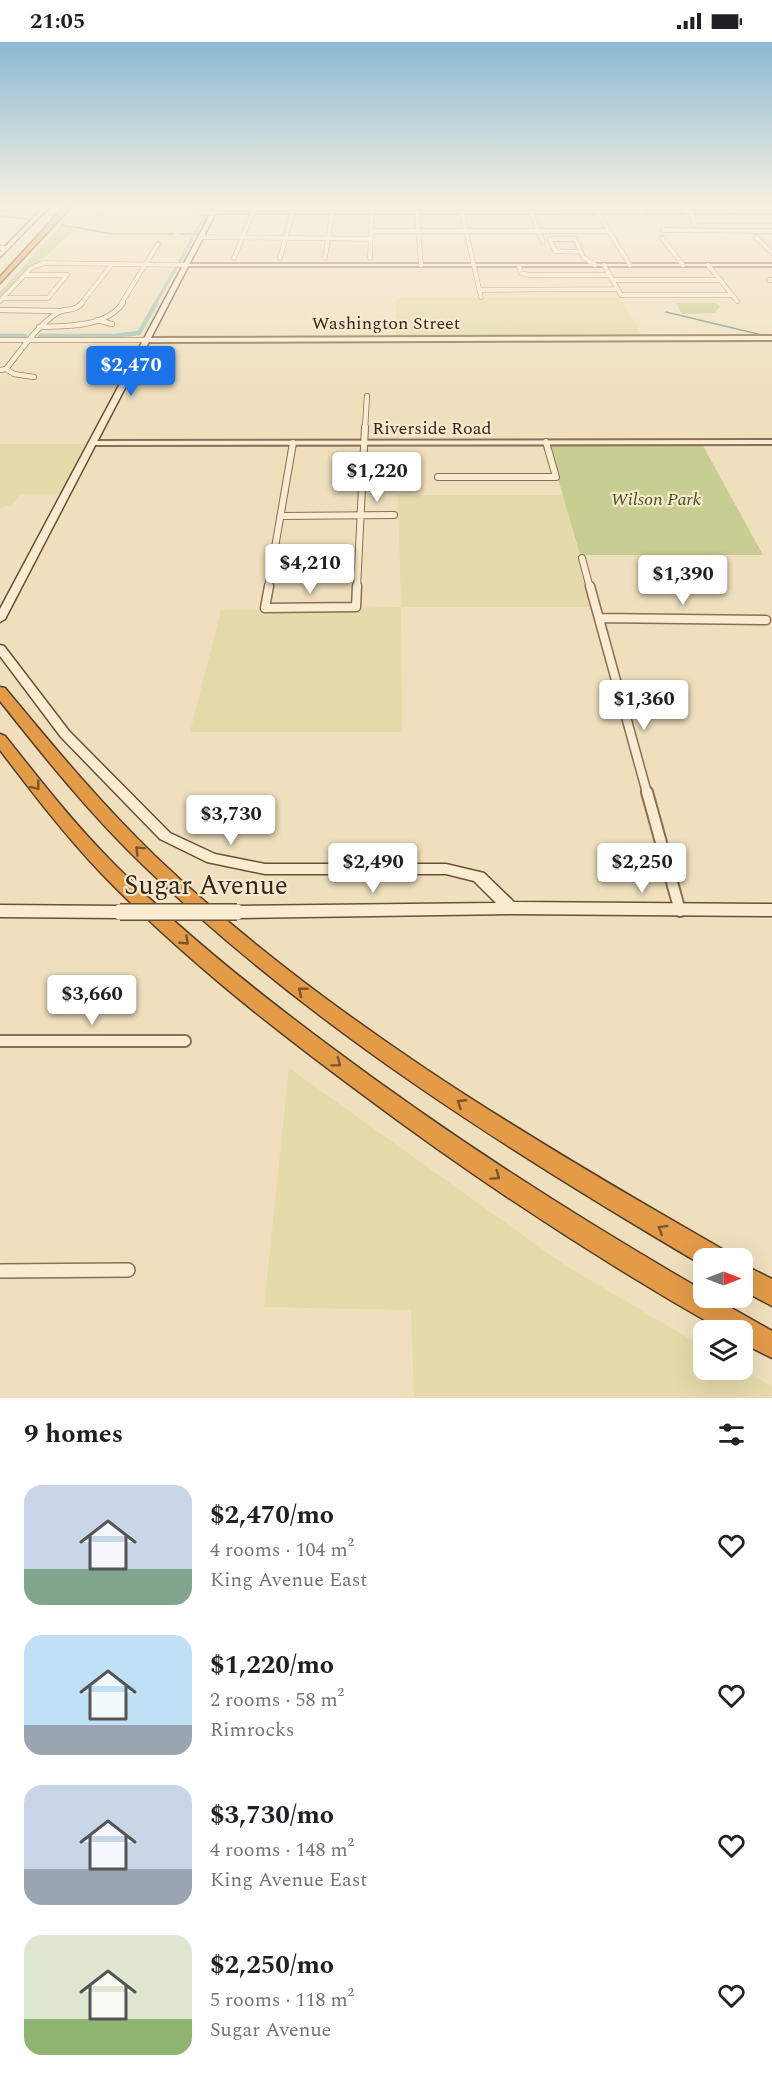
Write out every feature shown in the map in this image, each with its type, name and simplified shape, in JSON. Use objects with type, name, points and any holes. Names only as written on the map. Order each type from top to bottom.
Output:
[{"type":"highway","points":[[0,691],[28,730],[76,786],[138,850],[228,931],[306,994],[416,1074],[697,1248]]},
{"type":"highway","points":[[0,740],[47,800],[108,869],[195,950],[284,1023],[387,1101],[513,1188],[654,1278],[772,1345]]},
{"type":"highway","points":[[753,1282],[772,1293]]},
{"type":"main road","points":[[0,619],[184,270]]},
{"type":"main road","points":[[0,648],[65,734],[165,836],[212,858],[265,869],[446,869],[479,877],[511,908]]},
{"type":"main road","name":"Sugar Avenue","points":[[0,911],[237,912],[511,908],[772,910]]},
{"type":"street","points":[[2,300],[31,270]]},
{"type":"street","points":[[0,310],[71,311],[80,306],[107,270]]},
{"type":"street","points":[[39,327],[60,327],[97,320],[118,310],[142,270]]},
{"type":"street","points":[[475,270],[481,297]]},
{"type":"street","points":[[520,270],[521,273],[529,275],[609,275]]},
{"type":"street","points":[[606,270],[621,295],[732,295]]},
{"type":"street","points":[[713,270],[737,301]]},
{"type":"street","points":[[2,300],[48,298],[67,275],[25,275]]},
{"type":"street","points":[[612,280],[721,280]]},
{"type":"street","points":[[479,290],[617,289]]},
{"type":"street","points":[[34,376],[14,374],[3,370],[39,327],[60,311]]},
{"type":"street","points":[[97,320],[112,324]]},
{"type":"street","name":"Washington Street","points":[[0,340],[772,338]]},
{"type":"street","points":[[293,443],[264,608],[356,607],[367,396]]},
{"type":"street","points":[[438,477],[556,477],[546,442]]},
{"type":"street","name":"Riverside Road","points":[[93,443],[772,442]]},
{"type":"street","points":[[281,516],[394,515]]},
{"type":"street","points":[[582,558],[680,911]]},
{"type":"street","points":[[599,618],[766,620]]},
{"type":"street","points":[[0,1041],[185,1041]]},
{"type":"street","points":[[0,1271],[128,1270]]},
{"type":"shaded area","points":[[396,298],[621,298],[642,336],[396,337]]},
{"type":"shaded area","points":[[0,444],[87,444],[62,494],[20,494],[14,503],[0,509]]},
{"type":"shaded area","points":[[398,495],[563,495],[593,607],[401,607]]},
{"type":"shaded area","points":[[401,607],[402,732],[190,732],[221,610]]},
{"type":"shaded area","points":[[289,1068],[563,1264],[693,1341],[693,1380],[753,1380],[753,1375],[772,1387],[772,1398],[414,1398],[411,1310],[264,1307]]},
{"type":"green space","points":[[20,270],[31,270],[0,299],[0,292]]},
{"type":"green space","points":[[676,303],[716,303],[720,307],[715,313],[682,314]]},
{"type":"green space","name":"Wilson Park","points":[[548,444],[702,444],[763,555],[580,555]]},
{"type":"waterway","points":[[155,304],[175,270]]},
{"type":"waterway","points":[[40,336],[114,336],[139,333],[156,303]]},
{"type":"waterway","points":[[666,312],[766,336]]},
{"type":"waterway","points":[[0,336],[25,336]]}]
